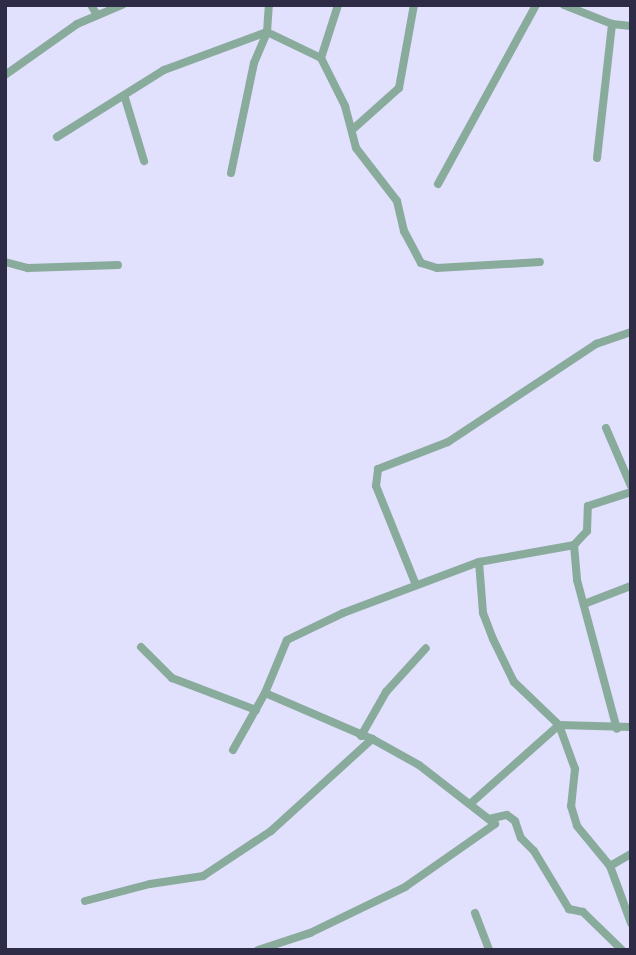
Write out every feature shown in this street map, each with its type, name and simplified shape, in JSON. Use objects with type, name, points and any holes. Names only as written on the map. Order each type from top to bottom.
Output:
[{"type":"street","points":[[91,5],[97,15]]},
{"type":"street","points":[[5,75],[97,15],[122,5]]},
{"type":"street","points":[[231,173],[254,63],[267,32],[269,5]]},
{"type":"street","points":[[321,58],[338,5]]},
{"type":"street","points":[[352,130],[399,88],[414,5]]},
{"type":"street","points":[[438,184],[536,5]]},
{"type":"street","points":[[564,5],[612,24],[631,26]]},
{"type":"street","points":[[597,159],[612,24]]},
{"type":"street","points":[[57,137],[192,56],[267,32],[321,58],[366,167],[397,201],[404,231],[421,263],[437,268],[540,262]]},
{"type":"street","points":[[125,98],[144,161]]},
{"type":"street","points":[[5,262],[28,268],[118,265]]},
{"type":"street","points":[[416,585],[376,486],[378,469],[448,442],[596,344],[631,332]]},
{"type":"street","points":[[606,428],[631,485]]},
{"type":"street","points":[[233,750],[257,710],[286,640],[416,585],[479,562],[574,545],[587,531],[585,509],[592,502],[631,492]]},
{"type":"street","points":[[574,545],[584,604],[617,729]]},
{"type":"street","points":[[479,562],[483,613],[493,639],[514,682],[559,725],[575,769],[571,806],[577,826],[610,866],[631,923]]},
{"type":"street","points":[[584,604],[631,586]]},
{"type":"street","points":[[141,646],[172,678],[257,710]]},
{"type":"street","points":[[361,736],[386,692],[426,648]]},
{"type":"street","points":[[258,950],[310,933],[405,887],[485,835],[495,824],[419,765],[372,739],[265,693]]},
{"type":"street","points":[[470,804],[559,725],[617,729],[631,727]]},
{"type":"street","points":[[85,901],[203,876],[271,831],[372,739]]},
{"type":"street","points":[[489,820],[507,815],[515,821],[521,838],[534,851],[569,909],[583,912],[622,950]]},
{"type":"street","points":[[610,866],[631,854]]},
{"type":"street","points":[[475,913],[489,950]]}]
